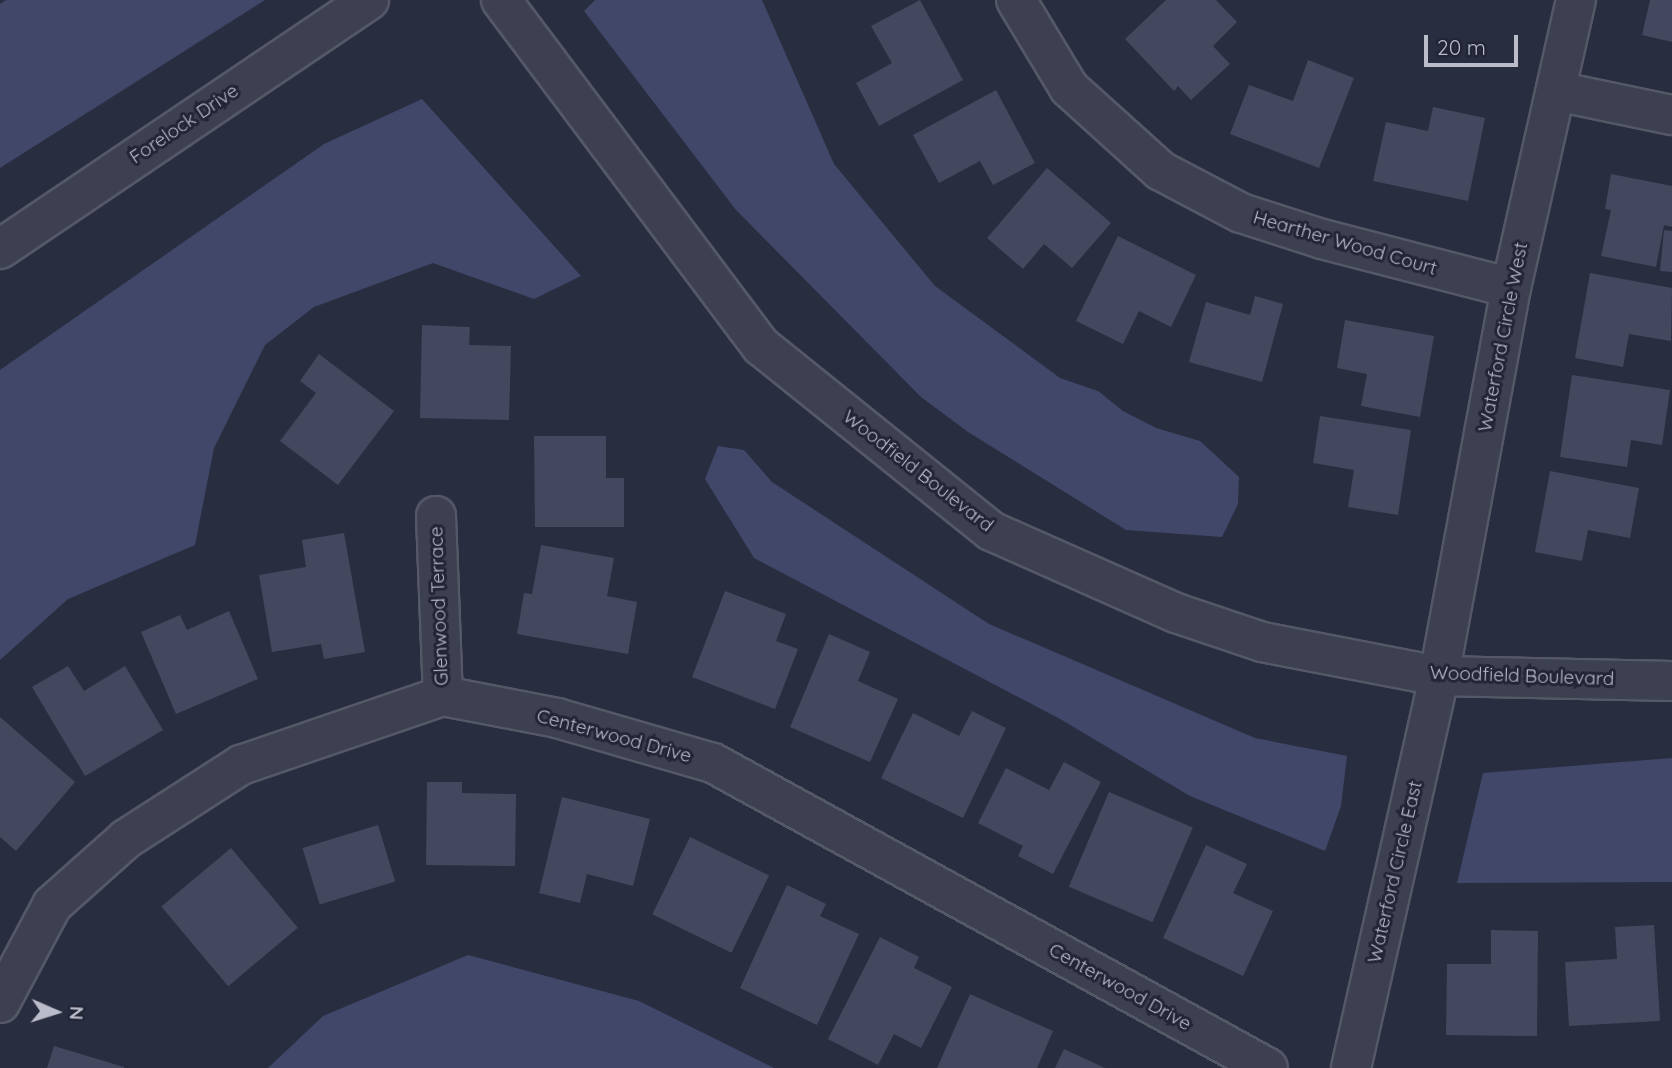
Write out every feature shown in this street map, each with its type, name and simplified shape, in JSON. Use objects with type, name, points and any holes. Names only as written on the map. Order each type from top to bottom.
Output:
[{"type":"street","name":"Forelock Drive","points":[[0,248],[369,0]]},
{"type":"street","name":"Woodfield Boulevard","points":[[501,0],[761,346],[991,531],[1176,613],[1262,642],[1440,676],[1672,681]]},
{"type":"street","name":"Hearther Wood Court","points":[[1017,0],[1069,88],[1161,171],[1241,213],[1322,239],[1511,288]]},
{"type":"street","name":"Waterford Circle West","points":[[1440,676],[1511,288],[1576,0]]},
{"type":"street","points":[[1556,91],[1672,115]]},
{"type":"street","name":"Glenwood Terrace","points":[[436,516],[443,696]]},
{"type":"street","name":"Waterford Circle East","points":[[1351,1068],[1440,676]]},
{"type":"street","name":"Centerwood Drive","points":[[0,1003],[52,905],[126,839],[241,765],[443,696],[557,718],[713,763],[1268,1068]]},
{"type":"water","points":[[6,0],[265,0],[0,168],[0,4]]},
{"type":"water","points":[[595,0],[762,0],[834,164],[935,286],[1060,378],[1098,391],[1123,411],[1156,428],[1200,441],[1239,477],[1238,504],[1222,537],[1126,530],[968,432],[921,397],[736,210],[584,11]]},
{"type":"water","points":[[422,99],[581,276],[534,299],[433,263],[314,307],[265,345],[214,448],[195,545],[68,599],[0,660],[0,370],[324,144]]},
{"type":"water","points":[[718,446],[744,450],[772,482],[989,624],[1255,738],[1347,756],[1341,806],[1325,851],[1190,796],[1060,719],[754,558],[705,479]]},
{"type":"water","points":[[1672,758],[1672,882],[1457,883],[1483,773]]},
{"type":"water","points":[[468,955],[639,1001],[774,1068],[268,1068],[323,1016]]},
{"type":"building","points":[[920,0],[963,80],[879,126],[856,83],[892,63],[871,26]]},
{"type":"building","points":[[1166,0],[1216,0],[1237,22],[1213,46],[1230,64],[1191,100],[1178,86],[1174,91],[1125,39]]},
{"type":"building","points":[[1650,0],[1672,0],[1672,42],[1642,35]]},
{"type":"building","points":[[1308,60],[1354,78],[1319,168],[1230,134],[1249,85],[1293,101]]},
{"type":"building","points":[[996,90],[1035,163],[993,185],[980,161],[939,183],[913,135]]},
{"type":"building","points":[[1433,107],[1485,118],[1468,201],[1373,181],[1386,122],[1428,131]]},
{"type":"building","points":[[1047,168],[1111,223],[1072,268],[1044,244],[1023,269],[987,238]]},
{"type":"building","points":[[1611,174],[1672,186],[1672,227],[1664,225],[1656,267],[1601,256],[1611,210],[1605,209]]},
{"type":"building","points":[[1664,230],[1672,231],[1672,272],[1660,271]]},
{"type":"building","points":[[1118,236],[1196,275],[1171,327],[1139,311],[1123,344],[1076,321]]},
{"type":"building","points":[[1590,273],[1672,288],[1671,341],[1629,334],[1623,367],[1575,358]]},
{"type":"building","points":[[1255,296],[1283,304],[1262,382],[1189,362],[1206,302],[1250,315]]},
{"type":"building","points":[[1345,320],[1434,336],[1420,417],[1361,406],[1367,374],[1337,368]]},
{"type":"building","points":[[422,325],[470,327],[469,345],[511,346],[509,420],[420,418]]},
{"type":"building","points":[[319,354],[394,411],[338,485],[280,441],[316,393],[300,381]]},
{"type":"building","points":[[1572,375],[1670,390],[1662,445],[1631,440],[1627,467],[1560,457]]},
{"type":"building","points":[[1320,416],[1411,430],[1398,515],[1348,507],[1354,470],[1313,463]]},
{"type":"building","points":[[534,436],[606,436],[606,478],[624,478],[624,527],[535,527]]},
{"type":"building","points":[[1550,471],[1639,488],[1630,538],[1588,530],[1582,561],[1535,552]]},
{"type":"building","points":[[344,533],[365,652],[324,659],[321,644],[272,652],[259,575],[306,567],[302,540]]},
{"type":"building","points":[[541,545],[614,558],[607,596],[637,602],[628,654],[517,634],[524,593],[532,594]]},
{"type":"building","points":[[725,591],[786,614],[776,641],[798,649],[775,709],[692,677]]},
{"type":"building","points":[[229,611],[258,679],[176,714],[141,632],[180,615],[187,630]]},
{"type":"building","points":[[829,634],[870,652],[858,681],[898,699],[870,762],[790,727]]},
{"type":"building","points":[[68,666],[84,691],[125,666],[163,730],[85,776],[32,687]]},
{"type":"building","points":[[972,711],[1006,728],[963,818],[881,778],[913,713],[959,736]]},
{"type":"building","points":[[0,717],[75,782],[16,851],[0,837]]},
{"type":"building","points":[[1064,762],[1101,782],[1053,874],[1018,856],[1023,846],[978,823],[1006,768],[1049,790]]},
{"type":"building","points":[[427,782],[462,782],[462,793],[516,794],[515,866],[426,865]]},
{"type":"building","points":[[1109,792],[1193,828],[1153,922],[1069,887]]},
{"type":"building","points":[[562,797],[650,819],[633,886],[587,874],[580,903],[539,893]]},
{"type":"building","points":[[378,825],[395,881],[320,905],[302,848]]},
{"type":"building","points":[[690,837],[769,876],[731,953],[652,914]]},
{"type":"building","points":[[1206,845],[1247,864],[1233,893],[1273,911],[1243,976],[1163,938]]},
{"type":"building","points":[[231,848],[298,928],[228,986],[161,906]]},
{"type":"building","points":[[787,885],[826,904],[820,916],[859,934],[817,1025],[740,988]]},
{"type":"building","points":[[1654,925],[1660,1021],[1569,1026],[1565,962],[1617,959],[1615,927]]},
{"type":"building","points":[[1491,930],[1538,931],[1537,1036],[1446,1035],[1447,964],[1491,964]]},
{"type":"building","points":[[880,937],[919,957],[914,968],[952,987],[921,1048],[894,1034],[878,1065],[828,1039]]},
{"type":"building","points":[[970,994],[1053,1031],[1037,1068],[937,1068]]},
{"type":"building","points":[[54,1046],[124,1067],[124,1068],[47,1068]]},
{"type":"building","points":[[1064,1049],[1105,1068],[1055,1068]]}]
